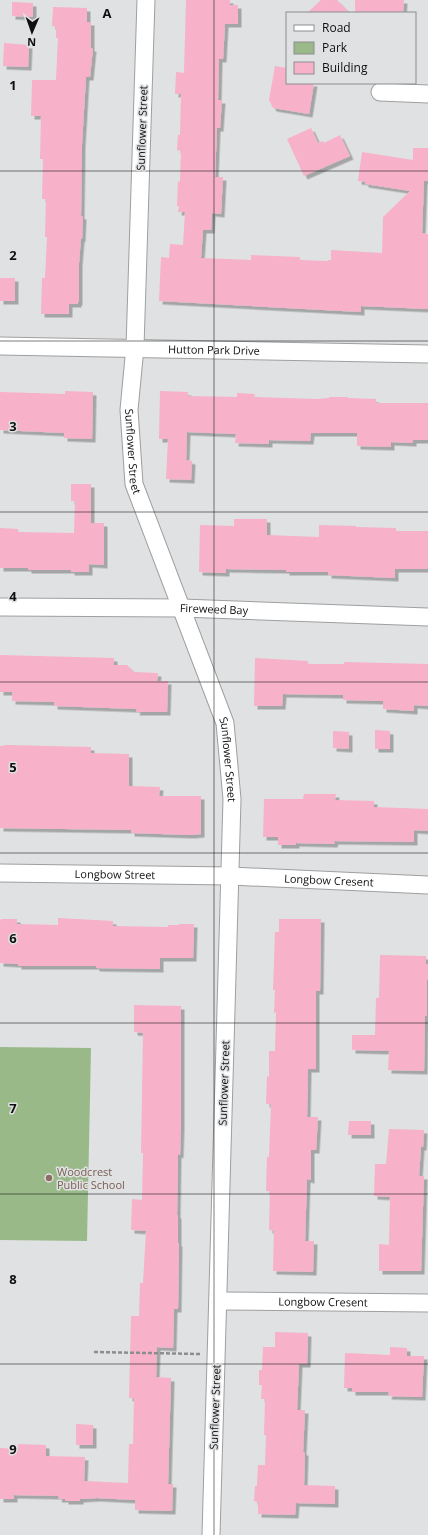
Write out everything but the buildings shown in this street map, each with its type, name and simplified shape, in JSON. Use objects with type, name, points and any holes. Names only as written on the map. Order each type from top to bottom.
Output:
[{"type":"street","name":"Sunflower Street","points":[[146,0],[135,347],[129,410],[134,484],[225,723],[232,799],[211,1535]]},
{"type":"street","points":[[380,92],[428,94]]},
{"type":"street","name":"Hutton Park Drive","points":[[0,346],[135,347],[428,354]]},
{"type":"street","name":"Fireweed Bay","points":[[0,606],[182,608],[428,617]]},
{"type":"street","name":"Longbow Street","points":[[0,873],[231,876]]},
{"type":"street","name":"Longbow Cresent","points":[[231,876],[428,884]]},
{"type":"street","name":"Longbow Cresent","points":[[218,1301],[428,1303]]},
{"type":"path","points":[[94,1352],[216,1355]]},
{"type":"green space","points":[[0,1047],[91,1048],[87,1241],[0,1240]]},
{"type":"place","name":"Woodcrest Public School","points":[[49,1178]]}]
